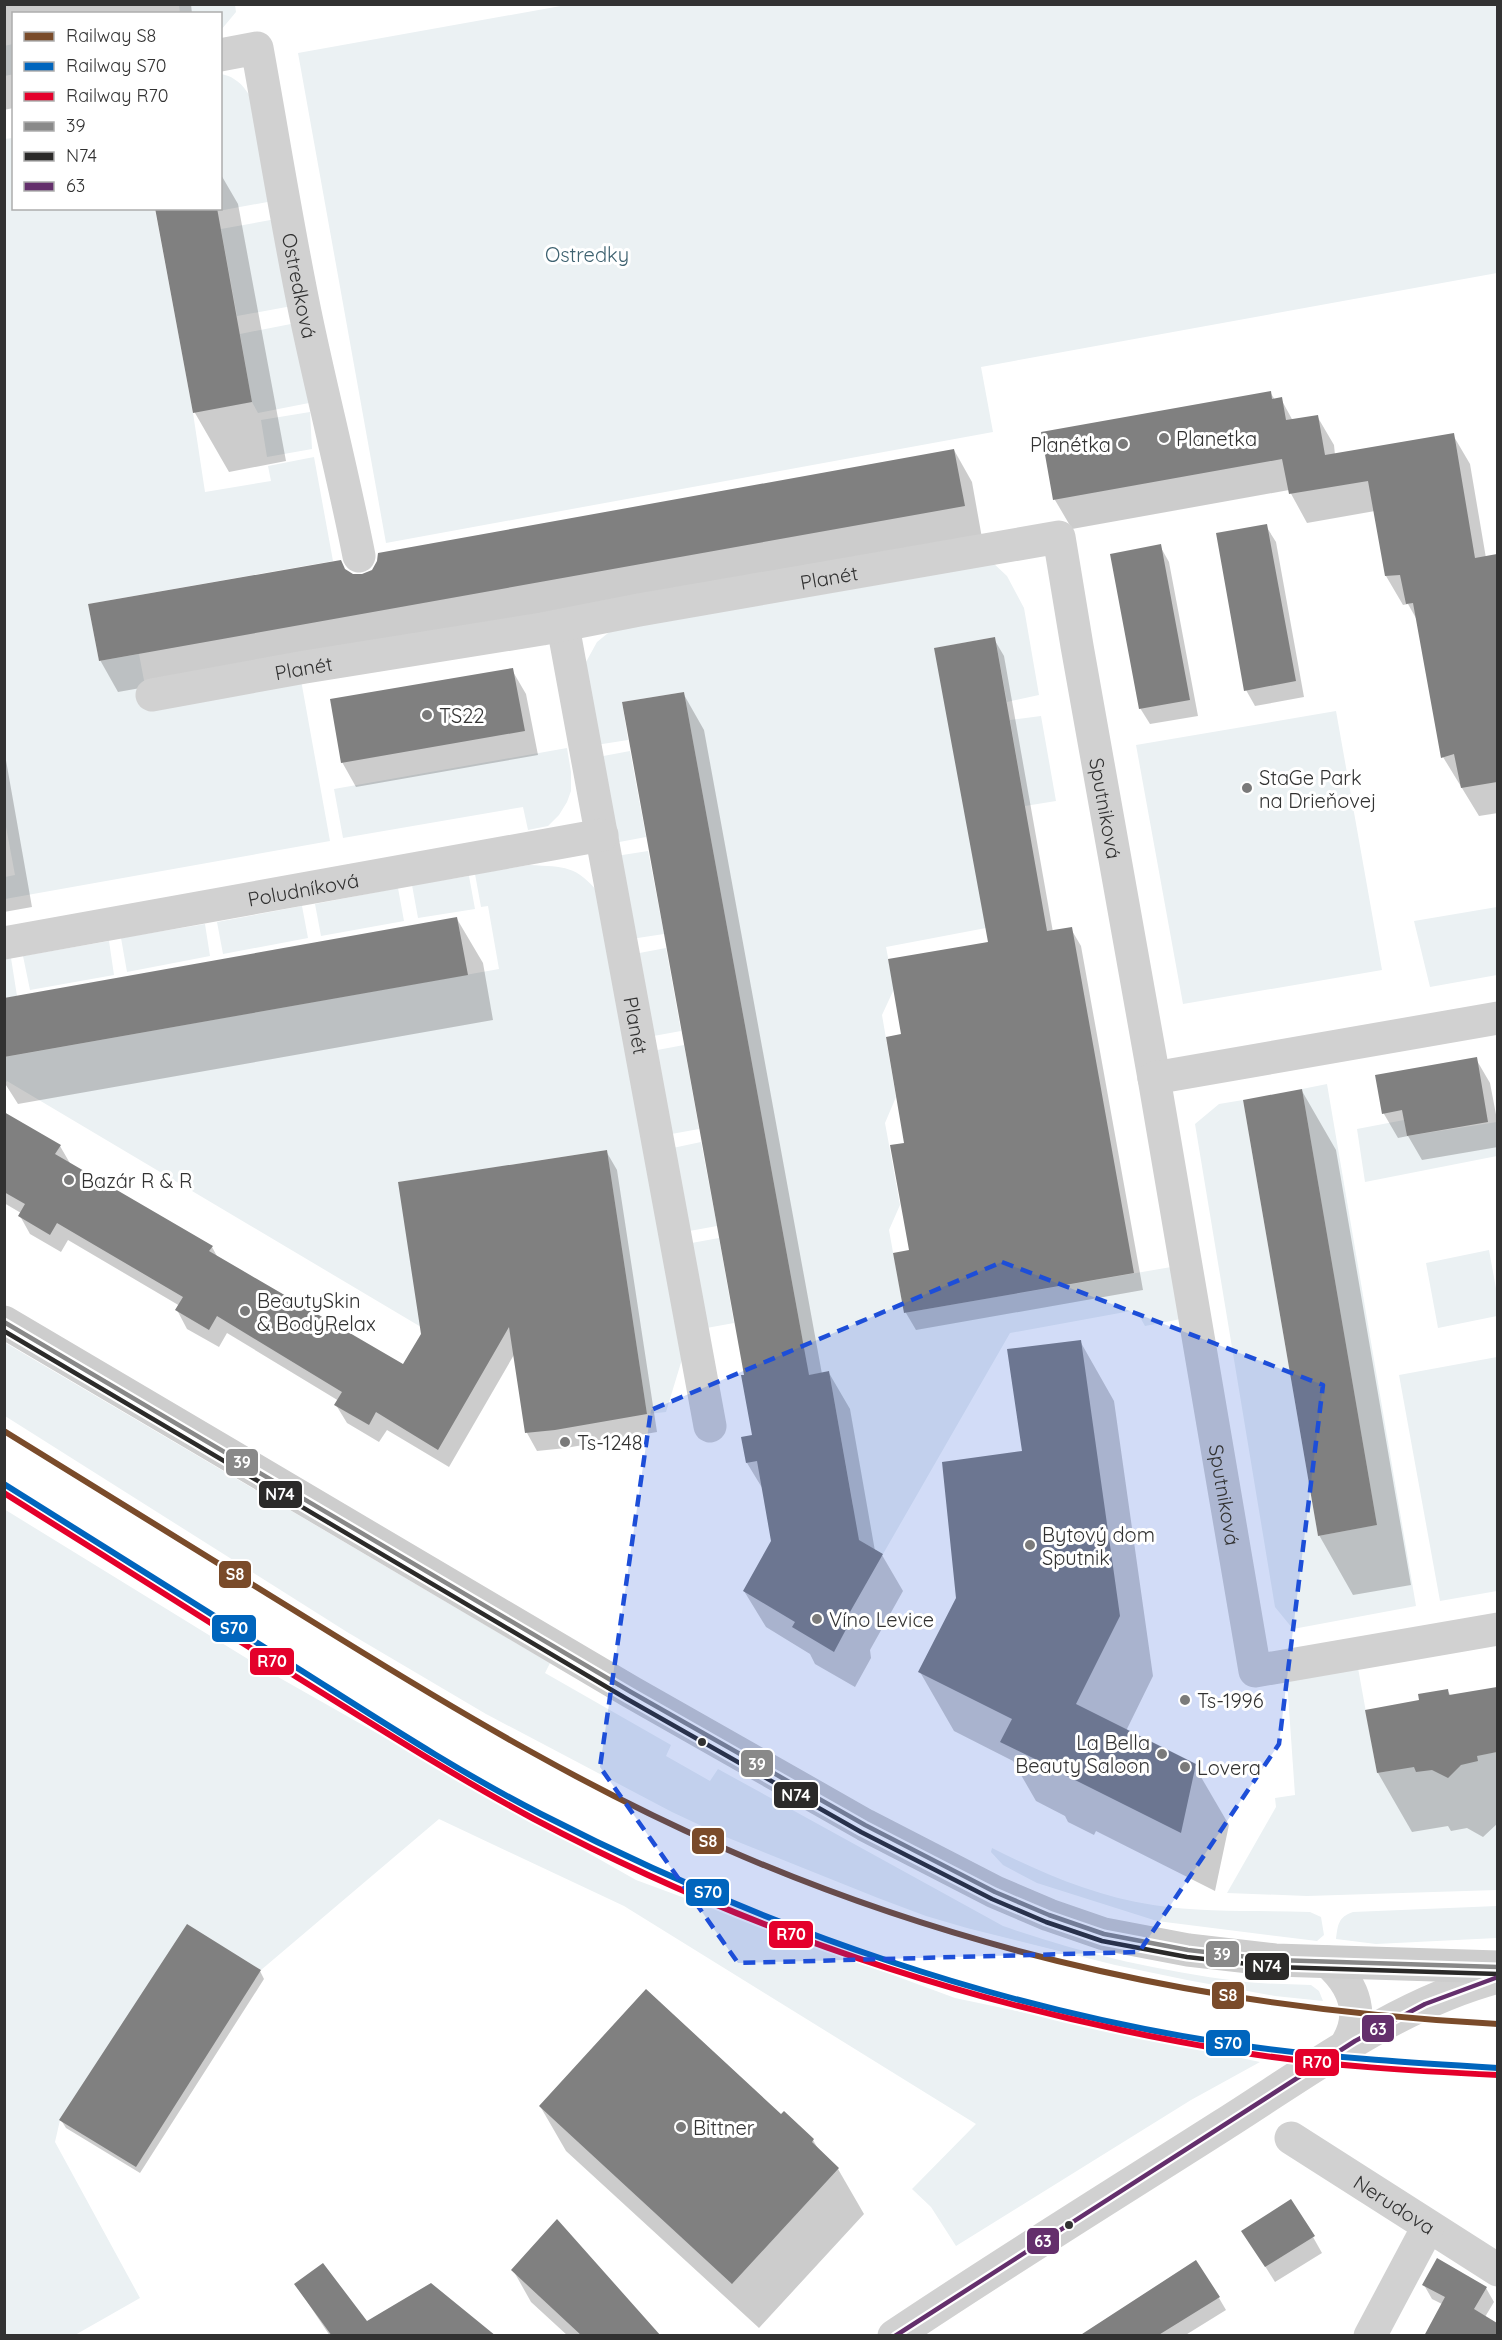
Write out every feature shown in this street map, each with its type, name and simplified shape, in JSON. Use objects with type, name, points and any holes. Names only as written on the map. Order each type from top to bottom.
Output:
[{"type":"main road","points":[[4,1322],[632,1692],[865,1825],[995,1892],[1049,1915],[1104,1934],[1148,1944],[1231,1956],[1328,1962],[1497,1967]]},
{"type":"street","name":"Ostredková","points":[[222,55],[257,48],[305,310],[336,451],[344,474],[359,556]]},
{"type":"street","name":"Planét","points":[[152,695],[316,665],[563,626],[639,610],[1059,537]]},
{"type":"street","name":"Sputniková","points":[[1059,537],[1255,1671],[1497,1629]]},
{"type":"street","name":"Planét","points":[[563,626],[710,1426]]},
{"type":"street","name":"Poludníková","points":[[4,943],[602,835]]},
{"type":"street","points":[[1154,1078],[1497,1018]]},
{"type":"street","points":[[1328,1962],[1344,1979],[1354,2000],[1356,2014],[1353,2035],[1344,2048]]},
{"type":"street","points":[[894,2336],[1344,2048],[1460,1987],[1497,1977]]},
{"type":"street","name":"Nerudova","points":[[1291,2138],[1497,2270]]},
{"type":"street","points":[[1370,2336],[1428,2227]]},
{"type":"highlighted area","points":[[1002,1262],[1323,1385],[1279,1744],[1139,1952],[738,1963],[600,1767],[651,1410]]},
{"type":"green space","name":"Ostredky","points":[[572,4],[1497,5],[1497,273],[981,367],[993,432],[386,543],[298,53]]},
{"type":"green space","points":[[179,5],[235,5],[236,12],[222,29],[222,12],[180,12]]},
{"type":"green space","points":[[12,44],[12,80],[4,82],[4,46]]},
{"type":"green space","points":[[222,74],[234,79],[244,88],[252,101],[263,134],[273,201],[218,211],[222,210]]},
{"type":"green space","points":[[12,138],[12,210],[155,210],[193,413],[205,492],[271,481],[268,466],[314,457],[333,561],[88,604],[99,661],[139,654],[146,691],[301,680],[330,841],[5,899],[5,877],[15,875],[4,816],[4,139]]},
{"type":"green space","points":[[276,219],[292,306],[237,316],[221,229]]},
{"type":"green space","points":[[296,323],[309,403],[258,413],[252,402],[240,334]]},
{"type":"green space","points":[[310,412],[312,449],[267,457],[261,420]]},
{"type":"green space","points":[[992,562],[1007,576],[1024,608],[1039,695],[1007,702],[995,637],[935,648],[986,928],[886,947],[894,989],[882,1015],[896,1097],[885,1123],[900,1205],[889,1230],[904,1313],[1177,1266],[1186,1318],[1145,1326],[1136,1310],[1010,1333],[883,1554],[833,1525],[853,1505],[829,1371],[806,1376],[807,1364],[684,692],[622,702],[628,740],[596,745],[586,662],[597,642],[613,629]]},
{"type":"green space","points":[[1336,711],[1382,970],[1183,1004],[1136,745]]},
{"type":"green space","points":[[1041,716],[1056,801],[1025,806],[1010,720]]},
{"type":"green space","points":[[567,748],[571,791],[559,815],[548,826],[528,830],[523,807],[343,838],[334,789]]},
{"type":"green space","points":[[630,751],[646,837],[614,843],[598,757]]},
{"type":"green space","points":[[648,851],[664,934],[631,939],[616,856]]},
{"type":"green space","points":[[529,865],[569,869],[584,878],[600,894],[686,1346],[666,1412],[647,1414],[607,1150],[399,1182],[421,1327],[7,1081],[5,1084],[5,1057],[499,969],[488,906],[481,907],[475,874]]},
{"type":"green space","points":[[469,876],[475,909],[418,918],[412,885]]},
{"type":"green space","points":[[398,888],[404,921],[321,936],[315,904]]},
{"type":"green space","points":[[302,906],[308,938],[223,954],[217,922]]},
{"type":"green space","points":[[1497,907],[1497,975],[1430,987],[1414,921]]},
{"type":"green space","points":[[205,924],[210,956],[127,972],[121,938]]},
{"type":"green space","points":[[109,941],[114,975],[30,990],[23,956]]},
{"type":"green space","points":[[666,948],[681,1031],[648,1037],[634,954]]},
{"type":"green space","points":[[11,958],[17,996],[5,998],[5,959]]},
{"type":"green space","points":[[684,1045],[699,1129],[666,1135],[652,1051]]},
{"type":"green space","points":[[1327,1084],[1416,1606],[1293,1629],[1275,1607],[1195,1124],[1219,1104],[1243,1100],[1318,1536],[1377,1525],[1302,1089]]},
{"type":"green space","points":[[1404,1120],[1407,1136],[1497,1122],[1497,1156],[1365,1182],[1357,1129]]},
{"type":"green space","points":[[701,1142],[717,1226],[684,1232],[668,1149]]},
{"type":"green space","points":[[719,1238],[734,1323],[701,1329],[686,1244]]},
{"type":"green space","points":[[1489,1250],[1497,1294],[1497,1316],[1438,1328],[1426,1263]]},
{"type":"green space","points":[[4,1342],[550,1663],[545,1673],[671,1745],[666,1756],[710,1781],[718,1769],[1003,1926],[1090,1953],[1178,1972],[1238,1981],[1311,1985],[1319,1991],[1323,2001],[1275,1996],[1187,1980],[1115,1965],[967,1928],[878,1898],[721,1835],[672,1812],[486,1714],[347,1632],[5,1416]]},
{"type":"green space","points":[[1497,1357],[1497,1591],[1440,1601],[1399,1375]]},
{"type":"green space","points":[[4,1509],[264,1669],[636,1880],[955,1998],[1260,2062],[1191,2100],[956,2246],[931,2207],[912,2189],[976,2124],[624,1906],[439,1819],[261,1970],[187,1925],[60,2120],[55,2142],[140,2298],[75,2335],[5,2335]]},
{"type":"green space","points":[[1358,1668],[1377,1773],[1497,1752],[1497,1890],[1307,1896],[1227,1893],[1276,1807],[1275,1798],[1295,1795],[1287,1680]]},
{"type":"green space","points":[[992,1848],[1070,1883],[1132,1901],[1192,1909],[1310,1912],[1321,1917],[1324,1935],[1317,1941],[1157,1921],[1037,1883],[1003,1865],[991,1852]]},
{"type":"green space","points":[[1497,1906],[1497,1938],[1376,1944],[1336,1939],[1338,1926],[1342,1919],[1353,1912]]},
{"type":"building","points":[[155,210],[217,210],[252,402],[193,413]]},
{"type":"building","points":[[1271,391],[1272,399],[1282,397],[1286,420],[1318,415],[1325,455],[1454,433],[1475,558],[1497,554],[1497,782],[1461,788],[1454,754],[1441,758],[1413,603],[1406,604],[1400,575],[1385,576],[1368,481],[1289,494],[1282,459],[1053,500],[1041,432]]},
{"type":"building","points":[[954,449],[965,506],[99,661],[88,604],[341,560],[345,569],[353,574],[362,574],[372,570],[378,553]]},
{"type":"building","points":[[1267,524],[1296,681],[1244,691],[1216,533]]},
{"type":"building","points":[[1161,544],[1190,700],[1139,709],[1110,554]]},
{"type":"building","points":[[995,637],[1047,931],[1072,927],[1134,1273],[904,1313],[893,1253],[909,1250],[890,1145],[904,1143],[886,1037],[901,1034],[888,959],[988,942],[934,648]]},
{"type":"building","name":"TS22","points":[[513,668],[525,731],[341,763],[330,699]]},
{"type":"building","points":[[684,692],[809,1375],[829,1371],[859,1540],[883,1554],[850,1612],[851,1620],[834,1652],[792,1627],[795,1622],[743,1591],[771,1541],[757,1461],[746,1463],[741,1437],[752,1435],[741,1375],[744,1375],[622,702]]},
{"type":"building","points":[[457,917],[468,975],[4,1057],[4,998]]},
{"type":"building","points":[[1477,1057],[1488,1122],[1407,1136],[1402,1110],[1382,1114],[1375,1075]]},
{"type":"building","points":[[1302,1089],[1377,1525],[1318,1536],[1243,1100]]},
{"type":"building","points":[[4,1112],[61,1145],[55,1154],[213,1246],[209,1251],[403,1364],[421,1334],[398,1182],[607,1150],[647,1414],[525,1433],[509,1327],[438,1450],[376,1412],[369,1425],[334,1405],[342,1392],[217,1316],[209,1330],[175,1310],[183,1297],[57,1223],[50,1235],[18,1216],[25,1204],[4,1192]]},
{"type":"building","name":"Bytový dom Sputnik","points":[[1081,1340],[1120,1616],[1076,1704],[1196,1764],[1181,1833],[1061,1773],[1059,1776],[1033,1763],[1035,1759],[1000,1742],[1012,1719],[918,1672],[956,1598],[942,1462],[1022,1451],[1007,1349]]},
{"type":"building","points":[[1497,1687],[1497,1752],[1477,1756],[1478,1761],[1461,1765],[1448,1778],[1432,1770],[1416,1772],[1414,1767],[1377,1773],[1365,1710],[1419,1700],[1418,1694],[1448,1689],[1449,1695]]},
{"type":"building","points":[[187,1924],[261,1970],[136,2167],[59,2120]]},
{"type":"building","name":"Bittner","points":[[646,1989],[781,2114],[784,2111],[814,2139],[812,2142],[839,2168],[732,2284],[539,2106]]},
{"type":"building","points":[[1291,2199],[1315,2236],[1265,2267],[1241,2231]]},
{"type":"building","points":[[557,2219],[661,2336],[582,2336],[511,2270]]},
{"type":"building","points":[[1437,2258],[1487,2287],[1474,2309],[1497,2323],[1497,2336],[1424,2336],[1445,2297],[1422,2285]]},
{"type":"building","points":[[1196,2260],[1220,2297],[1157,2336],[1079,2336]]},
{"type":"building","points":[[323,2263],[367,2321],[431,2283],[496,2336],[332,2336],[294,2284]]},
{"type":"rail line","name":"S8","points":[[4,1431],[255,1587],[526,1749],[670,1824],[813,1885],[908,1918],[1004,1947],[1100,1971],[1198,1991],[1297,2006],[1397,2017],[1498,2024]]},
{"type":"rail line","name":"S70","points":[[4,1484],[480,1781],[625,1855],[798,1929],[978,1989],[1069,2013],[1161,2032],[1314,2054],[1498,2068]]},
{"type":"rail line","name":"R70","points":[[4,1493],[384,1731],[503,1802],[618,1861],[791,1934],[970,1993],[1152,2037],[1245,2053],[1340,2065],[1498,2075]]},
{"type":"transit line","name":"39","points":[[4,1322],[631,1692],[865,1825],[995,1892],[1049,1915],[1104,1934],[1188,1950],[1275,1960],[1498,1967]]},
{"type":"transit line","name":"N74","points":[[4,1331],[627,1699],[861,1832],[992,1899],[1046,1922],[1102,1941],[1187,1957],[1275,1967],[1498,1974]]},
{"type":"transit line","name":"63","points":[[895,2336],[1355,2041],[1425,2004],[1498,1977]]},
{"type":"place","name":"Planetka","points":[[1164,438]]},
{"type":"place","name":"Planétka","points":[[1123,444]]},
{"type":"place","name":"TS22","points":[[427,715]]},
{"type":"place","name":"StaGe Park na Drieňovej","points":[[1247,788]]},
{"type":"place","name":"Bazár R & R","points":[[69,1180]]},
{"type":"place","name":"BeautySkin & BodyRelax","points":[[245,1311]]},
{"type":"place","name":"Ts-1248","points":[[565,1442]]},
{"type":"place","name":"Bytový dom Sputnik","points":[[1030,1545]]},
{"type":"place","name":"Víno Levice","points":[[817,1619]]},
{"type":"place","name":"Ts-1996","points":[[1185,1700]]},
{"type":"place","name":"La Bella Beauty Saloon","points":[[1162,1754]]},
{"type":"place","name":"Lovera","points":[[1185,1767]]},
{"type":"place","name":"Bittner","points":[[681,2127]]}]
